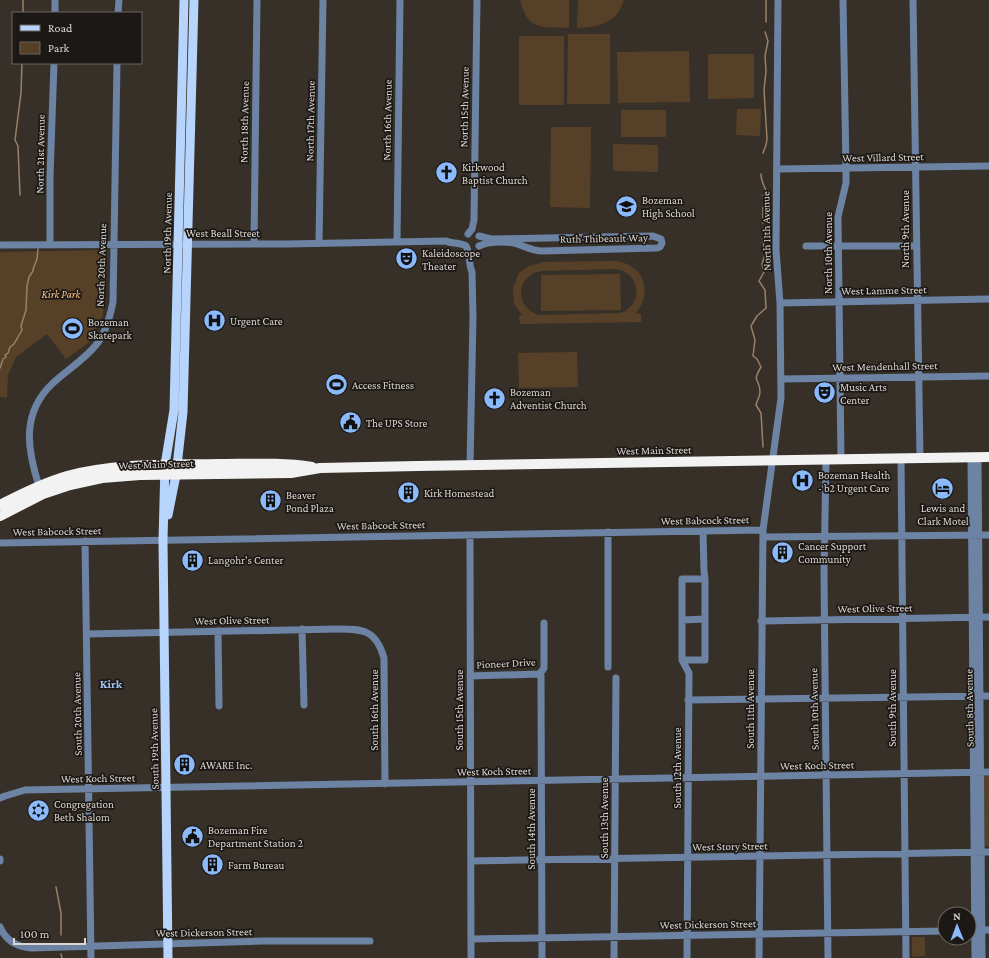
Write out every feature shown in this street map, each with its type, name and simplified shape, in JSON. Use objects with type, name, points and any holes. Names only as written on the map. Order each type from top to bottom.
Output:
[{"type":"highway","name":"West Main Street","points":[[0,505],[40,486],[68,476],[100,469],[176,470],[290,463],[320,468],[989,457]]},
{"type":"highway","name":"West Main Street","points":[[0,516],[43,494],[70,485],[102,478],[165,470]]},
{"type":"main road","name":"North 19th Avenue","points":[[176,470],[183,412],[184,0]]},
{"type":"main road","name":"North 19th Avenue","points":[[165,470],[174,410],[194,0]]},
{"type":"main road","name":"South 19th Avenue","points":[[165,470],[163,540],[168,958]]},
{"type":"main road","name":"South 19th Avenue","points":[[163,540],[176,470]]},
{"type":"street","points":[[54,12],[55,0]]},
{"type":"street","points":[[118,12],[119,0]]},
{"type":"street","name":"North 18th Avenue","points":[[254,244],[257,0]]},
{"type":"street","name":"North 17th Avenue","points":[[319,242],[323,0]]},
{"type":"street","name":"North 16th Avenue","points":[[397,241],[400,0]]},
{"type":"street","name":"North 15th Avenue","points":[[467,235],[472,229],[474,215],[477,0]]},
{"type":"street","name":"North 11th Avenue","points":[[772,460],[780,411],[781,379],[780,303],[776,250],[778,0]]},
{"type":"street","name":"North 10th Avenue","points":[[841,459],[838,246],[839,210],[846,183],[843,0]]},
{"type":"street","name":"North 9th Avenue","points":[[913,0],[920,458]]},
{"type":"street","name":"North 21st Avenue","points":[[50,245],[50,177],[54,64]]},
{"type":"street","name":"North 20th Avenue","points":[[40,486],[32,464],[29,447],[30,428],[33,414],[44,393],[52,384],[84,358],[97,344],[109,320],[113,302],[117,64]]},
{"type":"street","name":"West Villard Street","points":[[777,169],[989,166]]},
{"type":"street","name":"North 15th Avenue","points":[[474,215],[479,235]]},
{"type":"street","points":[[470,465],[473,317],[472,272],[470,267],[469,252],[464,241],[467,235],[473,232],[479,235],[481,241],[474,257],[474,268],[472,272]]},
{"type":"street","name":"West Beall Street","points":[[0,245],[254,244],[446,240],[460,238],[467,235]]},
{"type":"street","name":"Ruth Thibeault Way","points":[[478,247],[488,243],[506,243],[518,244],[533,250],[542,251],[657,248],[660,247],[662,243],[661,239],[653,236],[492,239],[479,235]]},
{"type":"street","name":"West Beall Street","points":[[446,240],[466,246]]},
{"type":"street","points":[[466,246],[471,249],[478,247]]},
{"type":"street","points":[[806,246],[916,246]]},
{"type":"street","name":"West Lamme Street","points":[[780,303],[989,299]]},
{"type":"street","name":"West Mendenhall Street","points":[[781,379],[989,376]]},
{"type":"street","name":"South 8th Avenue","points":[[974,457],[979,535],[975,617]]},
{"type":"street","name":"South 8th Avenue","points":[[974,457],[971,535],[975,617],[979,930],[982,958]]},
{"type":"street","name":"South 9th Avenue","points":[[901,458],[906,958]]},
{"type":"street","name":"South 11th Avenue","points":[[759,958],[763,534],[772,460]]},
{"type":"street","name":"South 10th Avenue","points":[[826,460],[824,620],[828,958]]},
{"type":"street","points":[[682,660],[705,660],[705,579],[703,531]]},
{"type":"street","name":"West Babcock Street","points":[[0,543],[703,531],[825,537],[989,535]]},
{"type":"street","points":[[608,532],[608,668]]},
{"type":"street","name":"South 15th Avenue","points":[[470,535],[471,958]]},
{"type":"street","name":"South 20th Avenue","points":[[85,541],[91,958]]},
{"type":"street","name":"South 12th Avenue","points":[[687,958],[688,673],[682,660],[682,579],[705,579]]},
{"type":"street","name":"West Olive Street","points":[[761,621],[989,617]]},
{"type":"street","points":[[682,620],[705,619]]},
{"type":"street","name":"Pioneer Drive","points":[[470,676],[539,674],[544,668],[544,623]]},
{"type":"street","points":[[302,629],[304,705]]},
{"type":"street","name":"West Olive Street","points":[[87,634],[352,629],[366,632],[375,638]]},
{"type":"street","points":[[218,631],[219,706]]},
{"type":"street","name":"South 16th Avenue","points":[[375,638],[380,645],[384,658],[385,784]]},
{"type":"street","name":"South 14th Avenue","points":[[541,676],[542,958]]},
{"type":"street","name":"South 13th Avenue","points":[[614,958],[616,678]]},
{"type":"street","points":[[688,700],[989,696]]},
{"type":"street","name":"West Koch Street","points":[[0,798],[25,790],[470,783],[989,772]]},
{"type":"street","name":"West Story Street","points":[[471,862],[989,852]]},
{"type":"street","name":"West Dickerson Street","points":[[0,927],[3,934],[15,944],[31,948],[168,943],[370,941]]},
{"type":"street","name":"South 8th Avenue","points":[[975,958],[979,930]]},
{"type":"street","name":"West Dickerson Street","points":[[471,939],[937,931]]},
{"type":"green space","points":[[520,0],[569,0],[569,28],[551,28],[537,25],[527,17]]},
{"type":"green space","points":[[578,0],[624,0],[621,8],[612,19],[600,25],[577,28]]},
{"type":"green space","points":[[568,34],[610,34],[610,104],[567,104]]},
{"type":"green space","points":[[519,36],[564,36],[564,105],[519,105]]},
{"type":"green space","points":[[689,51],[690,102],[618,103],[617,52]]},
{"type":"green space","points":[[708,54],[754,54],[754,98],[708,99]]},
{"type":"green space","points":[[737,109],[761,109],[760,136],[736,135]]},
{"type":"green space","points":[[621,110],[666,110],[666,137],[621,137]]},
{"type":"green space","points":[[551,127],[591,127],[590,208],[550,207]]},
{"type":"green space","points":[[613,144],[658,145],[658,172],[613,171]]},
{"type":"green space","name":"Kirk Park","points":[[108,250],[103,315],[88,343],[66,359],[47,334],[16,357],[8,375],[7,398],[0,397],[0,252]]},
{"type":"green space","points":[[613,261],[632,266],[638,272],[645,287],[644,296],[636,313],[641,314],[641,322],[520,324],[519,316],[522,315],[514,304],[513,288],[519,273],[527,267],[543,262]],"holes":[[[614,269],[623,271],[634,281],[636,295],[634,302],[629,308],[621,313],[539,315],[531,311],[522,299],[521,291],[523,284],[527,278],[534,273],[543,271]]]},
{"type":"green space","points":[[620,274],[621,310],[541,311],[541,275]]},
{"type":"green space","points":[[577,352],[578,387],[519,388],[518,353]]},
{"type":"green space","points":[[984,776],[989,776],[989,846],[985,846]]},
{"type":"green space","points":[[912,937],[925,937],[925,956],[912,957]]},
{"type":"waterway","points":[[23,0],[23,12]]},
{"type":"waterway","points":[[766,0],[766,22]]},
{"type":"waterway","points":[[763,153],[767,139],[764,90],[766,71],[765,56],[768,41],[765,32]]},
{"type":"waterway","points":[[20,195],[18,146],[15,140],[21,93],[22,64]]},
{"type":"waterway","points":[[761,174],[766,191],[763,195]]},
{"type":"waterway","points":[[763,207],[763,223]]},
{"type":"waterway","points":[[763,239],[765,255],[762,264],[764,272],[759,281],[765,290],[766,308],[757,316],[751,326],[755,340],[753,356],[757,359],[761,367],[756,378],[760,387],[760,395],[756,405],[761,413],[763,447]]},
{"type":"waterway","points":[[0,368],[3,359],[6,357],[5,355],[8,353],[10,347],[14,344],[22,330],[21,326],[26,310],[27,286],[29,277],[33,271],[37,259],[38,249]]},
{"type":"waterway","points":[[56,887],[61,913],[61,935]]},
{"type":"waterway","points":[[61,954],[62,958]]},
{"type":"place","name":"Kirkwood Baptist Church","points":[[446,173]]},
{"type":"place","name":"Bozeman High School","points":[[626,206]]},
{"type":"place","name":"Kaleidoscope Theater","points":[[407,259]]},
{"type":"place","name":"Urgent Care","points":[[214,321]]},
{"type":"place","name":"Bozeman Skatepark","points":[[73,328]]},
{"type":"place","name":"Access Fitness","points":[[337,385]]},
{"type":"place","name":"Music Arts Center","points":[[824,393]]},
{"type":"place","name":"Bozeman Adventist Church","points":[[494,398]]},
{"type":"place","name":"The UPS Store","points":[[350,423]]},
{"type":"place","name":"Bozeman Health - b2 Urgent Care","points":[[802,481]]},
{"type":"place","name":"Lewis and Clark Motel","points":[[943,488]]},
{"type":"place","name":"Kirk Homestead","points":[[408,493]]},
{"type":"place","name":"Beaver Pond Plaza","points":[[271,501]]},
{"type":"place","name":"Cancer Support Community","points":[[782,552]]},
{"type":"place","name":"Langohr's Center","points":[[192,560]]},
{"type":"place","name":"AWARE Inc.","points":[[185,765]]},
{"type":"place","name":"Congregation Beth Shalom","points":[[39,810]]},
{"type":"place","name":"Bozeman Fire Department Station 2","points":[[193,836]]},
{"type":"place","name":"Farm Bureau","points":[[212,865]]},
{"type":"district","name":"Kirk","points":[[111,684]]}]
